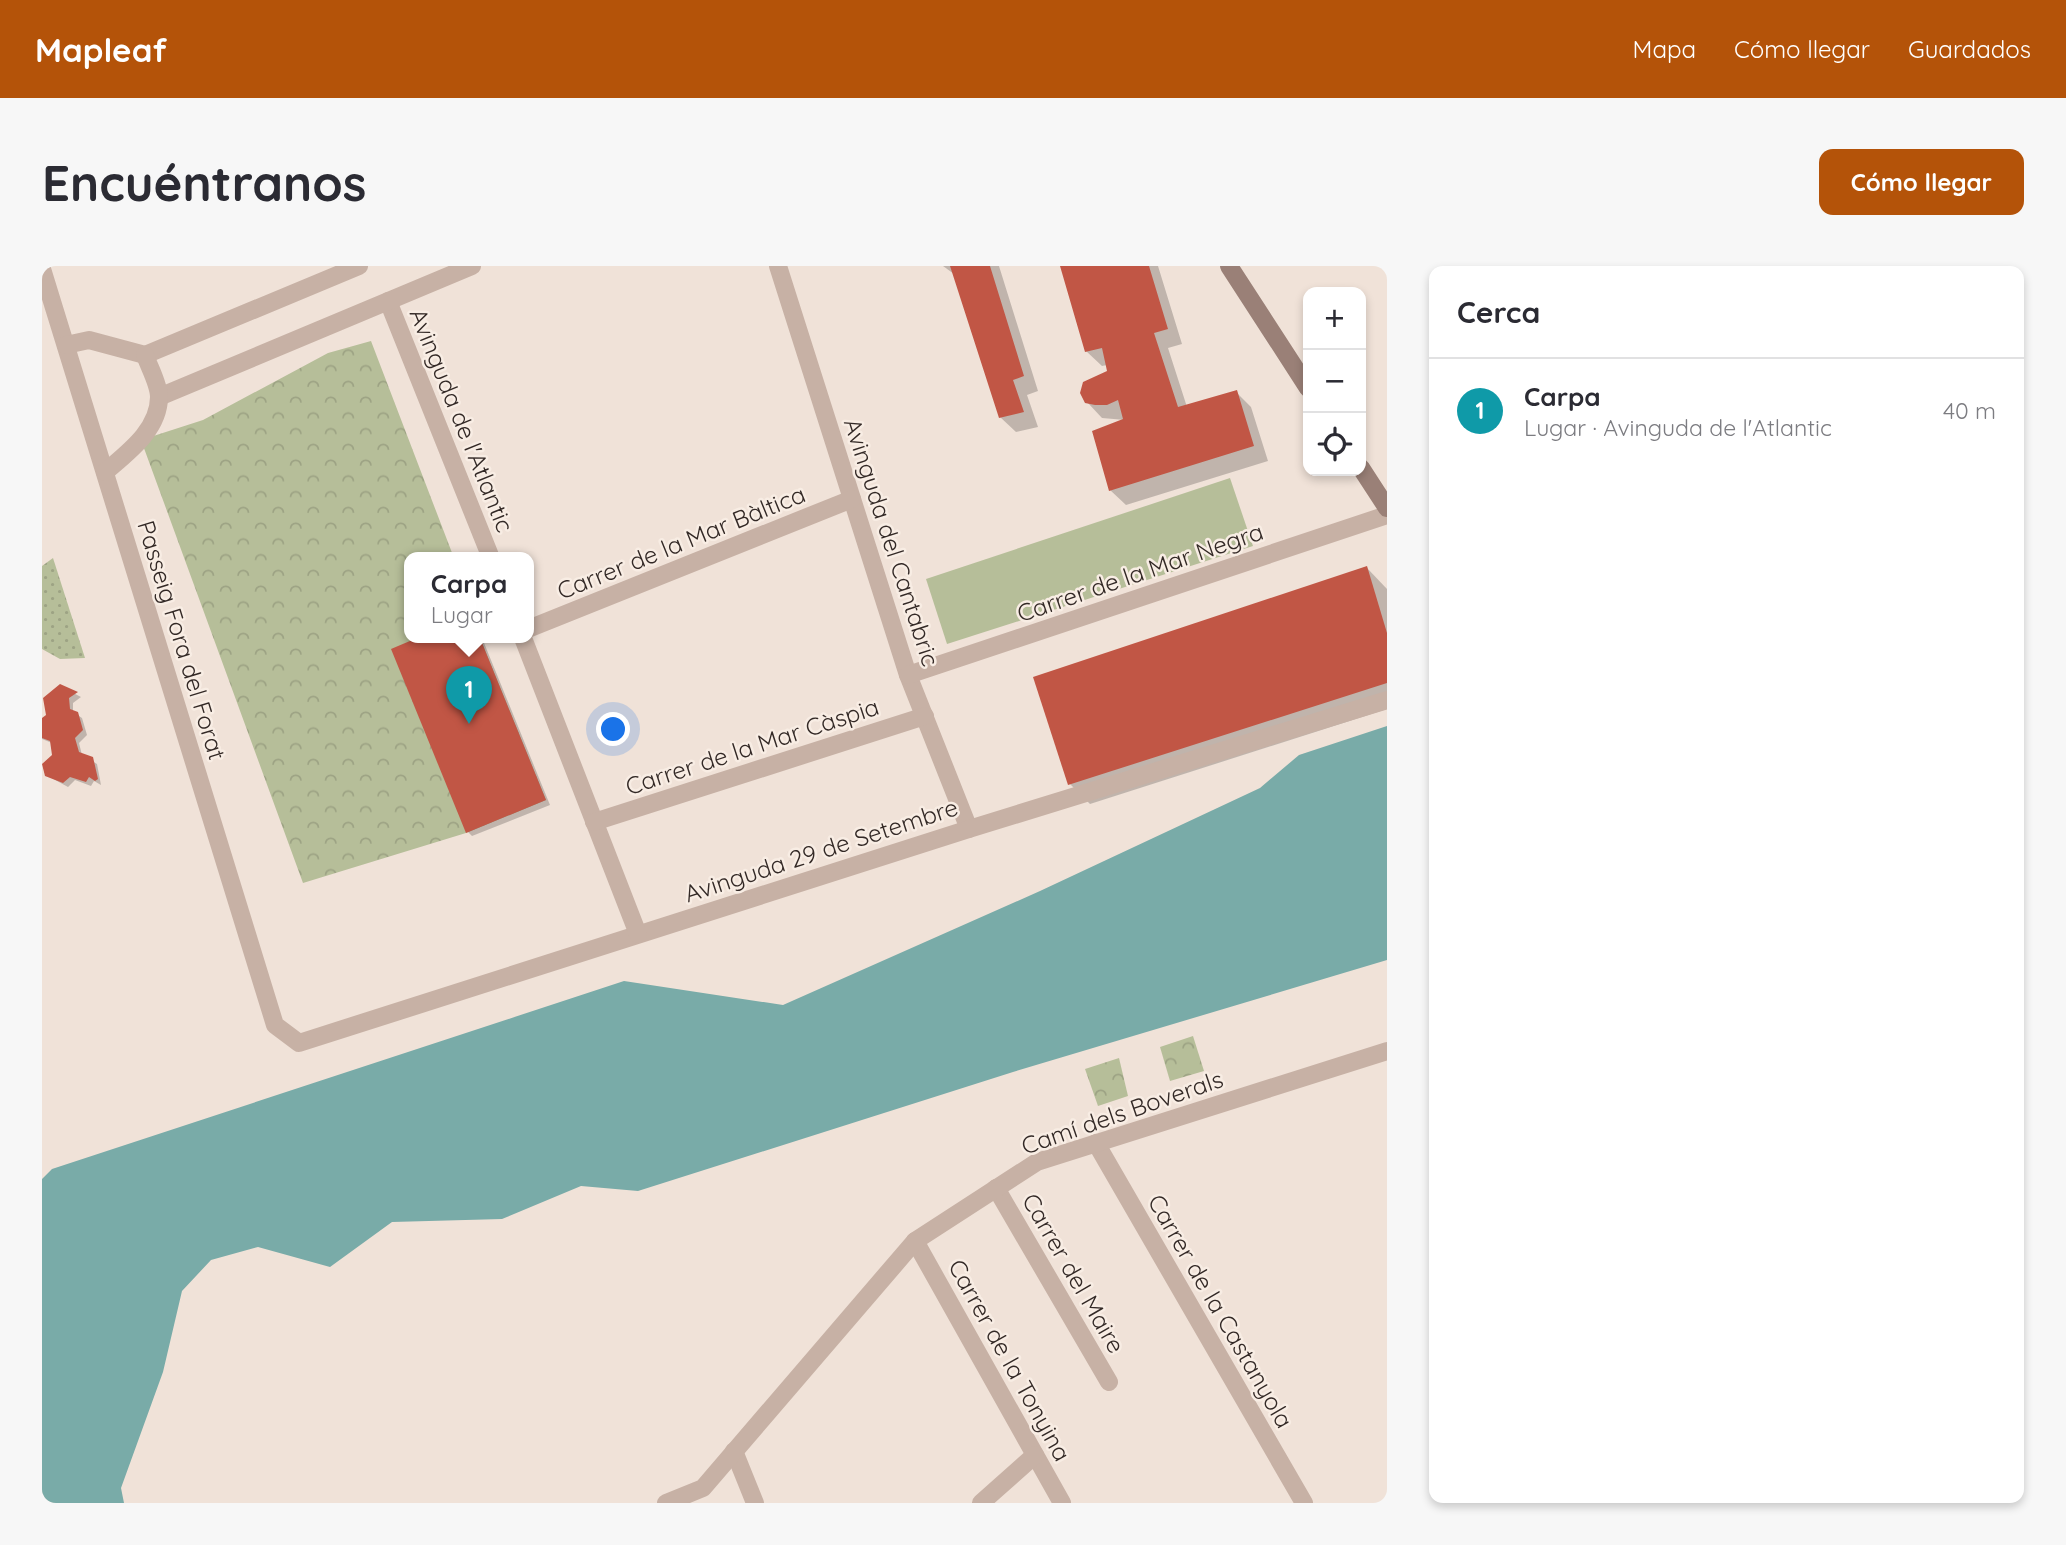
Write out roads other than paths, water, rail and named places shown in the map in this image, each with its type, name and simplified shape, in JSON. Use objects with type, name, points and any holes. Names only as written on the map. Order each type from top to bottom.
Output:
[{"type":"street","points":[[66,345],[89,340],[145,355],[359,266]]},
{"type":"street","points":[[159,397],[471,266]]},
{"type":"street","name":"Avinguda del Cantabric","points":[[778,266],[908,675],[969,829]]},
{"type":"street","points":[[1229,266],[1303,379]]},
{"type":"street","name":"Passeig Fora del Forat","points":[[42,269],[275,1025]]},
{"type":"street","name":"Avinguda de l'Atlantic","points":[[388,301],[489,552]]},
{"type":"street","points":[[105,472],[141,440],[155,414],[159,397],[145,355]]},
{"type":"street","points":[[1366,476],[1387,508]]},
{"type":"street","name":"Carrer de la Mar Bàltica","points":[[534,627],[852,499]]},
{"type":"street","name":"Carrer de la Mar Negra","points":[[908,675],[1387,515]]},
{"type":"street","points":[[525,643],[638,934]]},
{"type":"street","name":"Avinguda 29 de Setembre","points":[[275,1025],[299,1043],[969,829],[1387,700]]},
{"type":"street","name":"Carrer de la Mar Càspia","points":[[594,822],[925,716]]},
{"type":"street","name":"Camí dels Boverals","points":[[666,1503],[704,1488],[915,1241],[1037,1162],[1387,1051]]},
{"type":"street","name":"Carrer de la Castanyola","points":[[1096,1143],[1304,1503]]},
{"type":"street","name":"Carrer del Maire","points":[[996,1188],[1109,1382]]},
{"type":"street","name":"Carrer de la Tonyina","points":[[915,1241],[1062,1503]]},
{"type":"street","points":[[734,1451],[755,1503]]},
{"type":"street","points":[[981,1503],[1035,1455]]},
{"type":"water","points":[[1387,726],[1387,960],[1013,1072],[638,1191],[581,1186],[502,1219],[392,1222],[330,1267],[258,1247],[211,1260],[182,1291],[163,1372],[121,1488],[124,1503],[42,1503],[42,1179],[52,1169],[624,981],[783,1005],[1040,891],[1260,788],[1299,755]]},
{"type":"place","name":"Carpa","points":[[469,724]]}]
